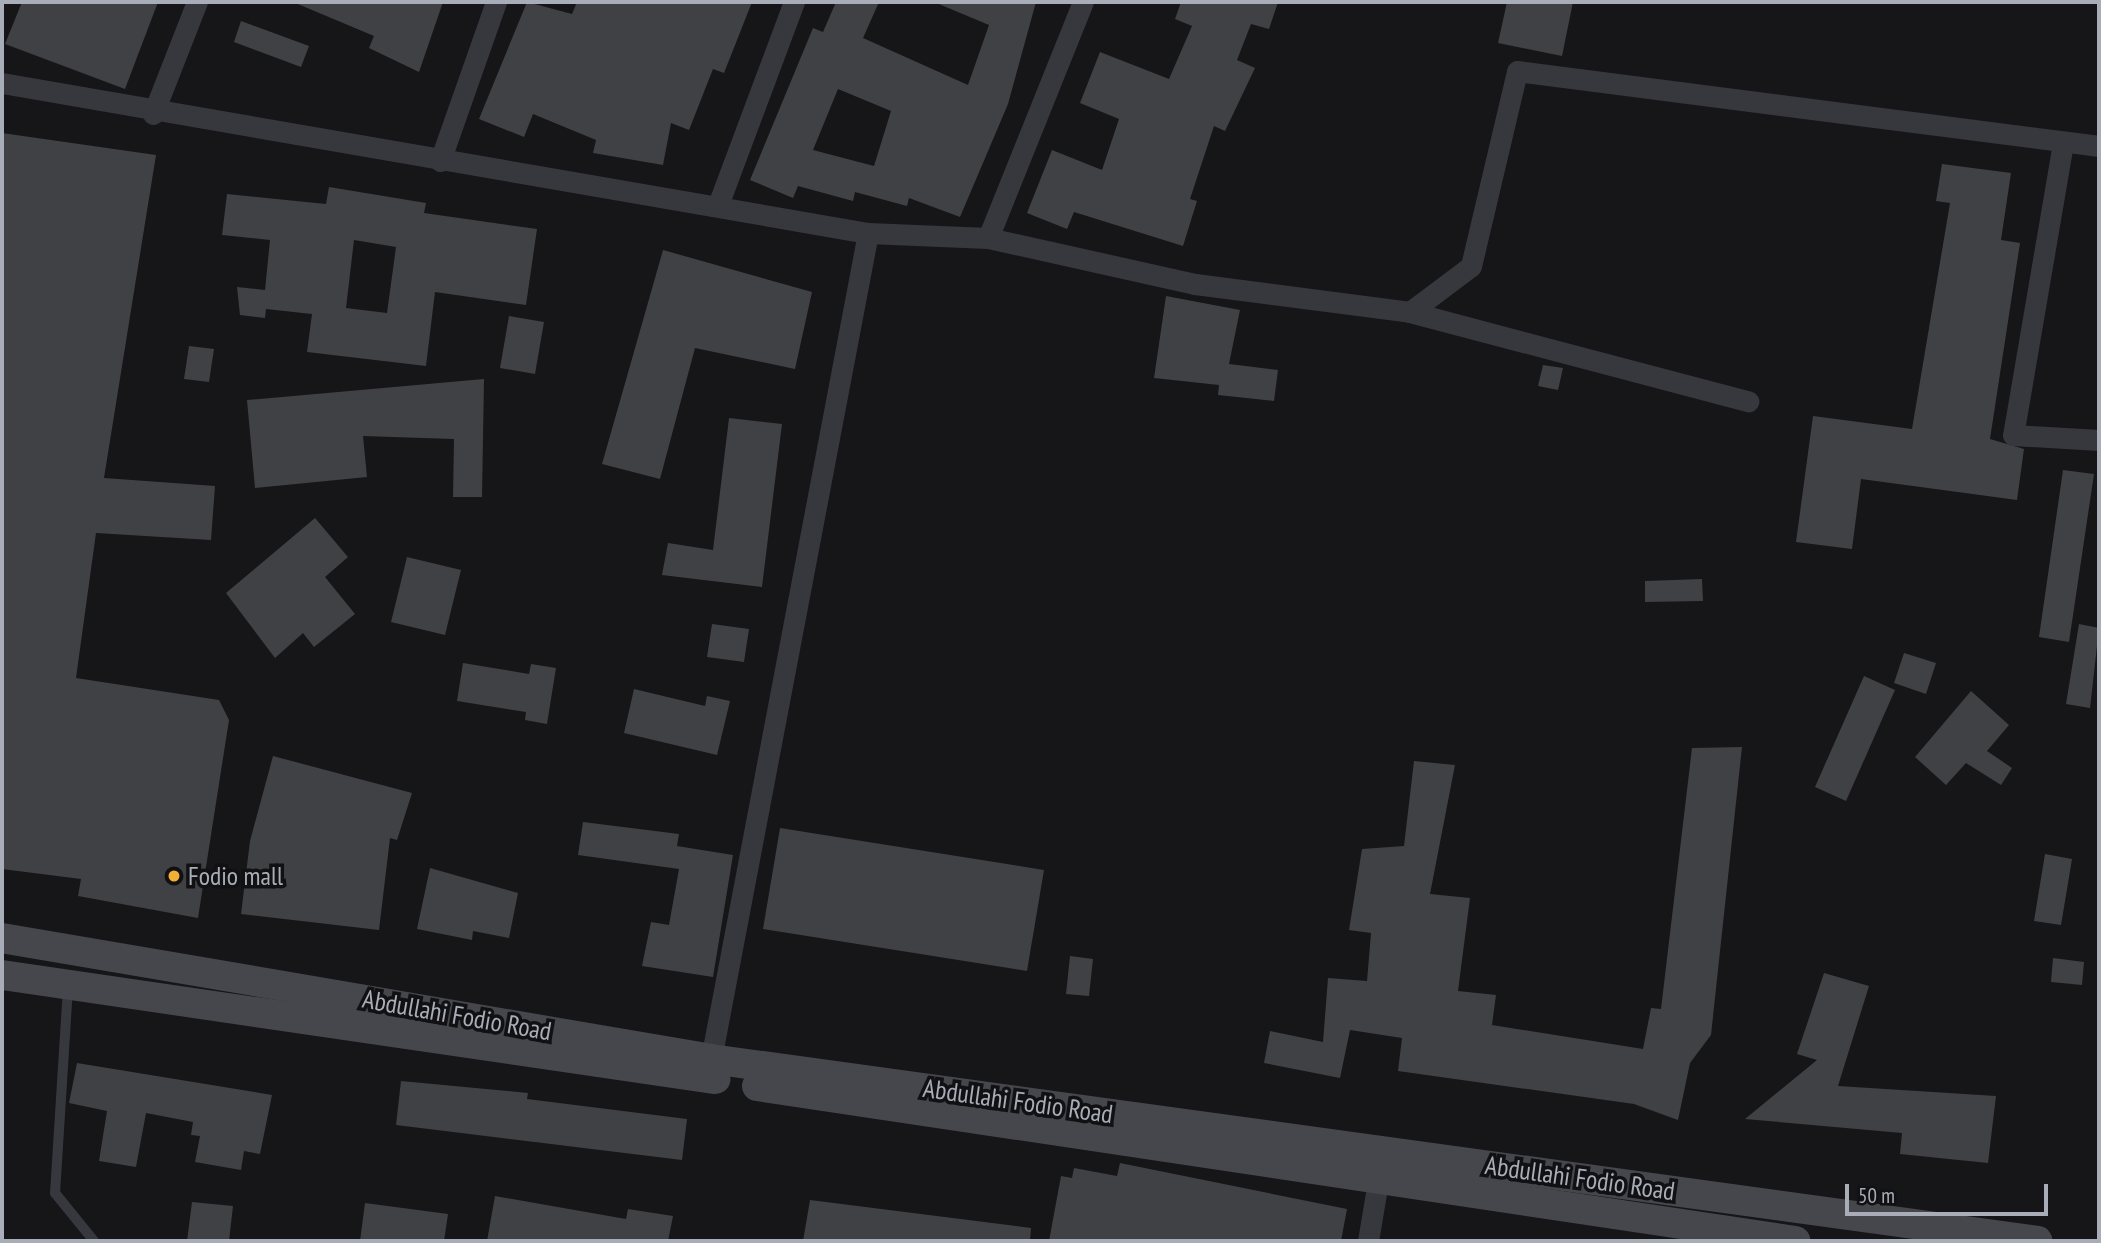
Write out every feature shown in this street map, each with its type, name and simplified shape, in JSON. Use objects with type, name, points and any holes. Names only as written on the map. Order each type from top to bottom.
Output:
[{"type":"main road","name":"Abdullahi Fodio Road","points":[[2,938],[712,1059],[2038,1241]]},
{"type":"main road","name":"Abdullahi Fodio Road","points":[[2,975],[1379,1175],[1795,1241]]},
{"type":"street","points":[[153,114],[196,2]]},
{"type":"street","points":[[440,161],[496,2]]},
{"type":"street","points":[[718,205],[794,2]]},
{"type":"street","points":[[988,238],[1083,2]]},
{"type":"street","points":[[1410,312],[1471,266],[1517,71],[2063,144],[2099,146]]},
{"type":"street","points":[[2,83],[153,114],[718,205],[868,233],[988,238],[1195,284],[1410,312],[1748,401]]},
{"type":"street","points":[[2063,144],[2013,435],[2099,440]]},
{"type":"street","points":[[712,1059],[868,233]]},
{"type":"street","points":[[1368,1241],[1379,1175]]},
{"type":"lane","points":[[68,985],[55,1193],[94,1241]]},
{"type":"building","points":[[22,2],[158,2],[125,89],[5,44]]},
{"type":"building","points":[[293,2],[443,2],[419,72],[369,48],[374,36]]},
{"type":"building","points":[[527,2],[572,14],[577,2],[752,2],[724,73],[713,69],[689,130],[671,123],[663,165],[593,153],[596,140],[533,114],[524,137],[479,119]]},
{"type":"building","points":[[836,2],[879,2],[863,38],[968,85],[989,25],[934,2],[1036,2],[1008,104],[960,217],[909,198],[907,206],[855,192],[853,201],[798,186],[793,198],[750,180],[813,28],[823,32]],"holes":[[[838,89],[891,111],[874,166],[813,150]]]},
{"type":"building","points":[[1181,2],[1278,2],[1269,29],[1251,24],[1237,60],[1255,68],[1225,131],[1214,126],[1190,199],[1197,201],[1183,246],[1074,212],[1067,229],[1027,213],[1052,150],[1102,170],[1119,119],[1080,103],[1100,52],[1169,79],[1192,26],[1175,19]]},
{"type":"building","points":[[1507,2],[1573,2],[1562,56],[1498,43]]},
{"type":"building","points":[[241,21],[309,46],[301,67],[234,42]]},
{"type":"building","points":[[2,133],[156,155],[104,478],[215,486],[211,540],[96,533],[76,678],[219,700],[229,720],[198,918],[78,896],[81,879],[2,869]]},
{"type":"building","points":[[1942,164],[2011,173],[2001,240],[2020,243],[1990,439],[2024,449],[2017,500],[1861,479],[1852,549],[1796,542],[1813,416],[1912,429],[1950,203],[1936,201]]},
{"type":"building","points":[[329,187],[426,203],[424,213],[537,229],[526,305],[435,292],[426,366],[307,352],[312,314],[266,309],[265,318],[240,315],[237,287],[265,290],[270,240],[222,235],[227,194],[326,204]],"holes":[[[354,240],[396,247],[387,313],[346,308]]]},
{"type":"building","points":[[663,250],[812,292],[795,369],[695,348],[660,479],[602,464]]},
{"type":"building","points":[[1166,296],[1240,310],[1229,364],[1278,370],[1274,401],[1218,395],[1219,385],[1154,378]]},
{"type":"building","points":[[509,316],[544,322],[535,374],[500,368]]},
{"type":"building","points":[[189,346],[214,349],[209,382],[184,379]]},
{"type":"building","points":[[1543,365],[1563,368],[1558,390],[1538,386]]},
{"type":"building","points":[[484,379],[482,497],[453,497],[454,439],[363,436],[367,477],[255,488],[247,400]]},
{"type":"building","points":[[729,418],[782,424],[762,587],[662,575],[668,543],[713,550]]},
{"type":"building","points":[[2063,470],[2094,474],[2069,642],[2039,637]]},
{"type":"building","points":[[315,518],[348,557],[325,577],[355,614],[314,647],[303,633],[275,658],[226,593]]},
{"type":"building","points":[[407,557],[461,570],[445,635],[391,622]]},
{"type":"building","points":[[1702,579],[1703,601],[1645,602],[1645,581]]},
{"type":"building","points":[[712,624],[749,629],[744,662],[707,657]]},
{"type":"building","points":[[2079,624],[2099,628],[2090,708],[2066,704]]},
{"type":"building","points":[[1904,653],[1936,663],[1926,694],[1894,683]]},
{"type":"building","points":[[463,663],[529,674],[531,664],[556,668],[547,724],[525,720],[526,712],[457,701]]},
{"type":"building","points":[[1864,676],[1895,690],[1846,801],[1815,787]]},
{"type":"building","points":[[634,689],[705,706],[707,696],[730,701],[717,755],[624,733]]},
{"type":"building","points":[[1971,691],[2009,725],[1987,751],[2012,768],[2001,785],[1966,763],[1946,785],[1915,757]]},
{"type":"building","points":[[1742,747],[1711,1035],[1690,1063],[1678,1120],[1634,1104],[1398,1071],[1402,1038],[1350,1030],[1340,1078],[1264,1063],[1270,1031],[1323,1042],[1328,978],[1367,981],[1371,933],[1349,930],[1362,849],[1404,846],[1414,761],[1455,765],[1430,894],[1470,898],[1458,991],[1496,995],[1492,1025],[1643,1049],[1651,1008],[1661,1009],[1692,748]]},
{"type":"building","points":[[273,756],[412,793],[397,840],[390,838],[379,930],[241,914],[250,841]]},
{"type":"building","points":[[583,822],[679,834],[677,846],[733,855],[713,977],[642,966],[651,922],[669,925],[679,869],[578,855]]},
{"type":"building","points":[[780,828],[1044,870],[1027,971],[763,929]]},
{"type":"building","points":[[2045,854],[2072,859],[2061,925],[2034,921]]},
{"type":"building","points":[[430,868],[518,893],[509,938],[473,931],[472,940],[417,929]]},
{"type":"building","points":[[1070,956],[1093,959],[1089,996],[1066,994]]},
{"type":"building","points":[[2053,958],[2084,962],[2082,985],[2051,982]]},
{"type":"building","points":[[1824,973],[1869,986],[1838,1086],[1996,1096],[1988,1163],[1900,1154],[1902,1133],[1745,1119],[1817,1060],[1797,1054]]},
{"type":"building","points":[[77,1063],[272,1095],[260,1154],[244,1151],[241,1170],[195,1162],[200,1136],[191,1135],[193,1122],[146,1113],[136,1167],[99,1161],[107,1111],[69,1103]]},
{"type":"building","points":[[401,1081],[528,1093],[527,1099],[687,1119],[682,1160],[396,1125]]},
{"type":"building","points":[[1120,1163],[1347,1209],[1341,1241],[1049,1241],[1061,1176],[1072,1178],[1074,1168],[1117,1176]]},
{"type":"building","points":[[495,1196],[626,1219],[628,1209],[673,1216],[668,1241],[487,1241]]},
{"type":"building","points":[[810,1200],[1031,1228],[1030,1241],[803,1241]]},
{"type":"building","points":[[192,1202],[233,1206],[229,1241],[187,1241]]},
{"type":"building","points":[[365,1203],[448,1214],[444,1241],[360,1241]]},
{"type":"place","name":"Fodio mall","points":[[174,876]]}]
